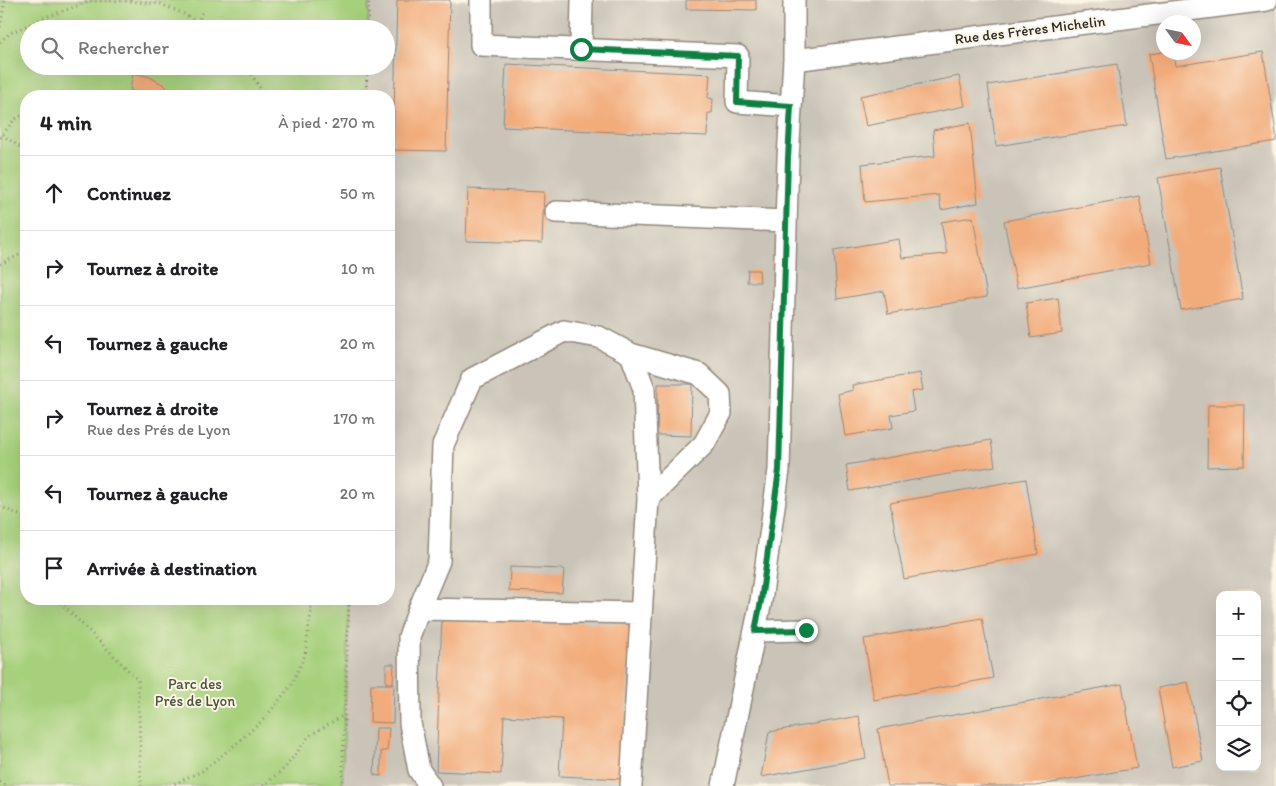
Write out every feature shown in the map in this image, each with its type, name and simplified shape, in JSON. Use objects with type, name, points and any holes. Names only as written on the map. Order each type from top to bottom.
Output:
[{"type":"street","points":[[481,0],[481,45],[738,56],[737,102],[791,106]]},
{"type":"street","points":[[581,49],[582,0]]},
{"type":"street","points":[[723,786],[761,601],[779,470],[786,221],[794,60],[794,0]]},
{"type":"street","name":"Rue des Frères Michelin","points":[[794,60],[1113,10],[1266,0]]},
{"type":"street","points":[[556,212],[786,221]]},
{"type":"street","points":[[430,786],[419,770],[410,723],[409,637],[418,609],[439,561],[443,445],[472,379],[564,331],[599,337],[631,354],[699,374],[720,394],[721,413],[704,444],[648,499]]},
{"type":"street","points":[[631,354],[644,389],[648,499],[632,786]]},
{"type":"street","points":[[418,609],[641,613]]},
{"type":"street","points":[[755,631],[806,630]]},
{"type":"path","points":[[0,27],[5,0]]},
{"type":"path","points":[[368,20],[369,0]]},
{"type":"path","points":[[40,20],[91,1],[127,1],[161,4],[194,20]]},
{"type":"path","points":[[199,20],[203,9]]},
{"type":"path","points":[[0,42],[10,33],[20,29]]},
{"type":"path","points":[[252,75],[261,90]]},
{"type":"path","points":[[366,90],[367,75]]},
{"type":"path","points":[[20,116],[14,120],[1,137],[20,148]]},
{"type":"path","points":[[0,264],[20,255]]},
{"type":"path","points":[[0,506],[20,515]]},
{"type":"path","points":[[62,605],[138,680],[141,786]]},
{"type":"path","points":[[170,786],[202,771],[236,744],[265,718],[292,684],[305,655],[311,605]]},
{"type":"path","points":[[342,786],[349,605]]},
{"type":"path","points":[[262,786],[285,768],[309,736],[344,715]]},
{"type":"path","points":[[0,782],[7,786]]},
{"type":"shaded area","points":[[368,0],[1276,0],[1276,786],[335,786],[343,605],[395,605],[395,90],[364,90],[365,75],[395,75],[395,20],[367,20]]},
{"type":"green space","name":"Parc des Prés de Lyon","points":[[0,0],[369,0],[368,20],[20,20],[20,75],[367,75],[366,90],[20,90],[20,605],[349,605],[342,786],[0,786]]},
{"type":"building","points":[[397,0],[450,0],[446,151],[395,150]]},
{"type":"building","points":[[686,0],[756,0],[756,10],[686,9]]},
{"type":"building","points":[[1263,52],[1276,141],[1166,159],[1149,54],[1156,53],[1156,60],[1174,60],[1175,66]]},
{"type":"building","points":[[506,64],[710,74],[708,98],[713,99],[712,113],[708,113],[707,136],[503,127]]},
{"type":"building","points":[[1117,64],[1127,126],[996,146],[988,85]]},
{"type":"building","points":[[133,75],[142,75],[150,77],[169,90],[130,90]]},
{"type":"building","points":[[959,76],[965,106],[866,126],[860,96]]},
{"type":"building","points":[[970,123],[978,203],[941,210],[939,195],[865,202],[862,164],[935,156],[933,130]]},
{"type":"building","points":[[1220,167],[1243,299],[1181,310],[1158,178]]},
{"type":"building","points":[[468,189],[544,192],[542,243],[466,241]]},
{"type":"building","points":[[1139,196],[1151,263],[1017,288],[1004,221]]},
{"type":"building","points":[[973,217],[987,297],[888,314],[884,291],[837,299],[834,250],[899,239],[902,258],[947,254],[941,222]]},
{"type":"building","points":[[748,270],[759,270],[760,282],[747,282]]},
{"type":"building","points":[[1058,298],[1062,333],[1031,338],[1026,303]]},
{"type":"building","points":[[920,373],[923,390],[911,392],[914,411],[891,415],[893,428],[845,436],[838,394],[853,390],[852,385]]},
{"type":"building","points":[[658,384],[692,384],[691,436],[657,435]]},
{"type":"building","points":[[1208,405],[1245,405],[1244,466],[1207,467]]},
{"type":"building","points":[[991,440],[995,466],[850,491],[846,465]]},
{"type":"building","points":[[1026,479],[1038,554],[904,579],[890,503]]},
{"type":"building","points":[[510,567],[564,569],[562,593],[509,591]]},
{"type":"building","points":[[442,616],[630,624],[623,779],[559,776],[562,719],[504,716],[501,774],[436,771]]},
{"type":"building","points":[[982,618],[993,678],[874,700],[864,639]]},
{"type":"building","points":[[386,664],[394,664],[393,683],[386,683]]},
{"type":"building","points":[[1188,682],[1203,761],[1172,767],[1158,688]]},
{"type":"building","points":[[371,684],[394,684],[393,723],[370,722]]},
{"type":"building","points":[[1122,684],[1137,768],[1035,786],[888,786],[878,729]]},
{"type":"building","points":[[859,716],[866,758],[761,777],[769,732]]},
{"type":"building","points":[[376,728],[389,728],[387,751],[381,751],[381,776],[374,775]]},
{"type":"route","points":[[581,49],[738,56],[737,102],[791,106],[779,470],[761,601],[755,631],[806,630]]}]
